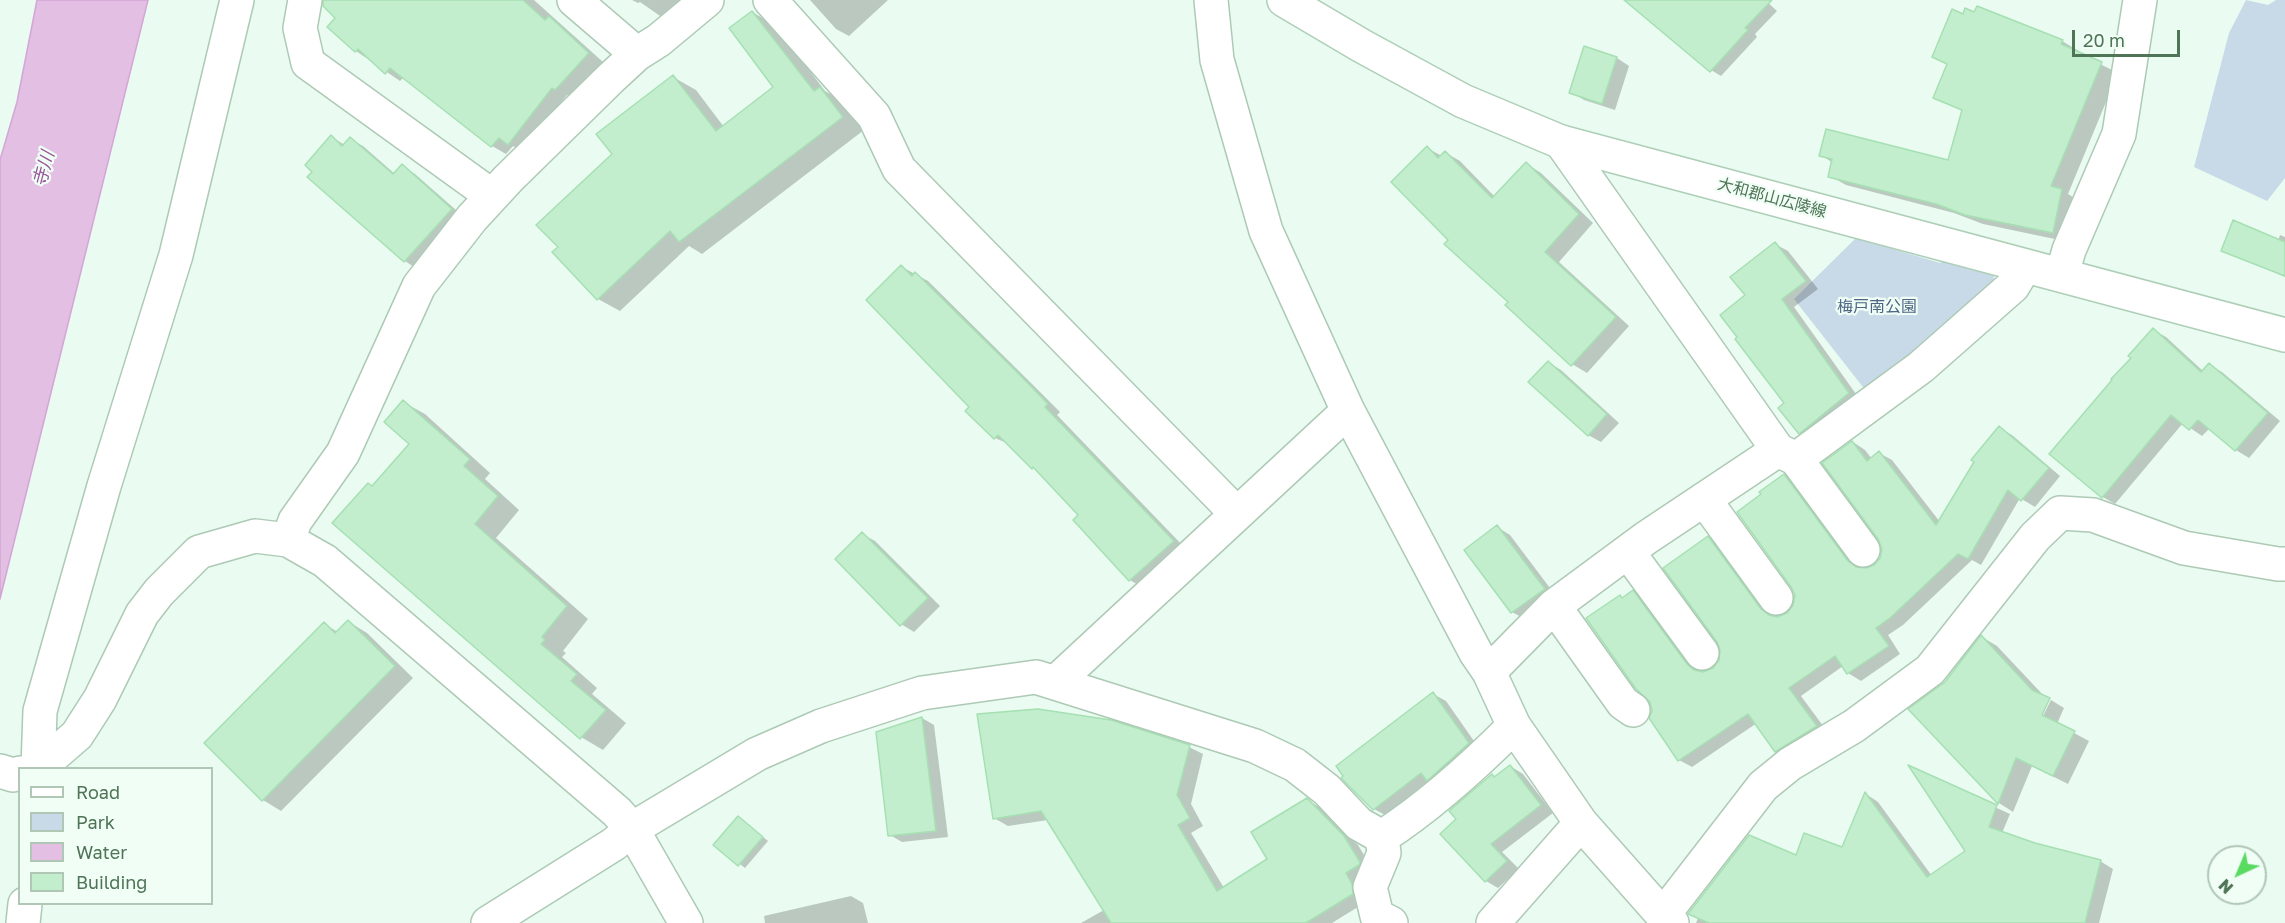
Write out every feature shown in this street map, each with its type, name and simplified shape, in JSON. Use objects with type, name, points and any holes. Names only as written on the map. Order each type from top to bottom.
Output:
[{"type":"street","points":[[23,767],[104,486],[176,255],[237,0]]},
{"type":"street","points":[[305,0],[300,28],[308,63],[492,196]]},
{"type":"street","points":[[574,0],[637,54]]},
{"type":"street","points":[[288,540],[295,521],[343,453],[419,286],[492,196],[637,54],[659,40],[707,0]]},
{"type":"street","points":[[770,0],[874,116],[899,169],[1237,514]]},
{"type":"street","points":[[1211,0],[1217,60],[1266,231],[1348,411],[1476,653],[1489,672],[1514,726],[1581,823],[1667,921]]},
{"type":"street","name":"大和郡山広陵線","points":[[1284,0],[1463,101],[1561,142],[2285,335]]},
{"type":"street","points":[[2062,274],[2069,250],[2120,134],[2140,0]]},
{"type":"street","points":[[1561,142],[1787,454],[1863,550]]},
{"type":"street","points":[[1489,672],[1554,606],[1628,552],[1704,499],[1787,454],[1921,367],[2013,286],[2025,266]]},
{"type":"street","points":[[1056,682],[1348,411]]},
{"type":"street","points":[[1704,499],[1776,598]]},
{"type":"street","points":[[1667,921],[1671,905],[1763,786],[1790,764],[1854,726],[1930,670],[2035,537],[2060,513],[2093,515],[2184,548],[2285,564]]},
{"type":"street","points":[[28,767],[77,735],[100,699],[142,614],[159,592],[199,552],[255,536],[288,540],[326,561],[617,812],[632,829],[686,923]]},
{"type":"street","points":[[1628,552],[1702,653]]},
{"type":"street","points":[[1554,606],[1623,703],[1633,710]]},
{"type":"street","points":[[488,923],[614,844],[632,829],[757,754],[821,726],[922,693],[1036,677],[1255,746],[1295,765],[1327,790],[1359,824],[1382,837]]},
{"type":"street","points":[[1382,837],[1417,812],[1514,726]]},
{"type":"street","points":[[1492,923],[1581,823]]},
{"type":"street","points":[[1382,837],[1384,853],[1370,887],[1377,916],[1391,923]]},
{"type":"street","points":[[23,923],[25,905]]},
{"type":"green space","points":[[2246,0],[2268,5],[2276,0],[2285,0],[2285,178],[2267,201],[2194,167],[2229,33]]},
{"type":"green space","name":"梅戸南公園","points":[[1856,238],[1940,263],[1946,258],[1994,274],[1993,291],[1866,391],[1794,299]]},
{"type":"water","name":"寺川","points":[[37,0],[148,0],[0,599],[0,160],[17,102]]},
{"type":"building","points":[[323,0],[523,0],[545,20],[549,16],[589,53],[555,90],[552,88],[508,145],[499,138],[491,147],[390,68],[385,74],[358,49],[355,52],[327,27],[335,18],[323,6]]},
{"type":"building","points":[[1624,0],[1772,0],[1745,28],[1748,30],[1710,72]]},
{"type":"building","points":[[1977,6],[2063,40],[2061,44],[2102,62],[2051,186],[2062,189],[2053,233],[1965,215],[1936,204],[1828,177],[1832,159],[1819,156],[1826,129],[1948,160],[1962,110],[1933,98],[1947,64],[1932,57],[1952,9],[1963,14],[1965,8],[1974,12]]},
{"type":"building","points":[[752,11],[814,91],[820,87],[843,117],[679,242],[670,231],[597,300],[552,252],[558,247],[536,225],[612,154],[596,134],[673,75],[716,131],[773,87],[729,28]]},
{"type":"building","points":[[1584,46],[1617,57],[1602,104],[1569,93]]},
{"type":"building","points":[[331,135],[342,146],[350,137],[393,174],[402,164],[452,209],[404,262],[307,177],[312,172],[305,165]]},
{"type":"building","points":[[1427,146],[1438,158],[1445,151],[1492,198],[1526,162],[1579,214],[1545,252],[1616,317],[1571,366],[1505,305],[1508,302],[1444,244],[1448,240],[1391,182]]},
{"type":"building","points":[[2233,220],[2285,242],[2285,276],[2221,251]]},
{"type":"building","points":[[1775,242],[1806,281],[1782,299],[1849,393],[1799,434],[1778,408],[1784,403],[1735,339],[1737,337],[1720,315],[1745,295],[1730,277]]},
{"type":"building","points":[[901,265],[912,276],[915,272],[1018,373],[1048,404],[1045,407],[1174,541],[1129,581],[1073,520],[1078,515],[1033,467],[1032,469],[998,435],[994,439],[965,411],[969,407],[866,300]]},
{"type":"building","points":[[2153,328],[2201,372],[2209,363],[2268,413],[2235,451],[2198,420],[2189,430],[2171,415],[2102,498],[2049,454],[2131,358],[2128,356]]},
{"type":"building","points":[[1548,361],[1607,414],[1588,436],[1528,382]]},
{"type":"building","points":[[403,400],[470,459],[464,466],[498,496],[475,524],[567,606],[542,637],[545,640],[541,644],[577,674],[571,681],[606,710],[580,739],[332,523],[368,483],[372,486],[409,444],[384,422]]},
{"type":"building","points":[[1999,426],[2049,468],[2021,501],[2008,490],[1968,559],[1958,554],[1890,618],[1876,628],[1889,646],[1847,674],[1835,656],[1789,688],[1817,726],[1775,752],[1748,714],[1678,761],[1649,718],[1652,711],[1650,702],[1636,689],[1586,618],[1620,595],[1622,598],[1633,590],[1687,664],[1694,670],[1703,672],[1713,668],[1719,660],[1720,650],[1717,642],[1663,568],[1708,536],[1761,609],[1777,617],[1787,613],[1793,605],[1795,595],[1737,512],[1761,494],[1759,492],[1784,474],[1848,561],[1856,567],[1866,568],[1874,565],[1880,558],[1882,549],[1878,539],[1822,463],[1852,441],[1867,461],[1879,451],[1936,525],[1974,462],[1971,460]]},
{"type":"building","points":[[1497,525],[1545,589],[1511,613],[1464,550]]},
{"type":"building","points":[[862,532],[928,598],[900,626],[835,559]]},
{"type":"building","points":[[348,620],[395,666],[262,801],[204,743],[324,622],[335,633]]},
{"type":"building","points":[[1981,635],[2032,690],[2050,698],[2042,715],[2075,731],[2053,776],[2016,758],[1998,804],[1908,709],[1945,682]]},
{"type":"building","points":[[1433,692],[1469,743],[1427,781],[1421,773],[1373,810],[1341,778],[1343,776],[1336,766]]},
{"type":"building","points":[[1038,709],[1111,720],[1190,745],[1177,795],[1190,818],[1178,825],[1217,891],[1267,859],[1251,832],[1307,798],[1344,836],[1360,862],[1346,873],[1352,884],[1353,894],[1306,923],[1111,923],[1041,811],[993,819],[977,714]]},
{"type":"building","points":[[922,717],[936,831],[888,836],[876,732]]},
{"type":"building","points":[[1510,765],[1541,805],[1491,844],[1507,861],[1485,882],[1440,834],[1456,819],[1449,811],[1492,774],[1494,777]]},
{"type":"building","points":[[1908,765],[1997,805],[1989,827],[2035,843],[2101,860],[2085,923],[1709,923],[1688,914],[1749,835],[1796,855],[1804,833],[1842,847],[1865,792],[1927,877],[1965,851]]},
{"type":"building","points":[[738,816],[763,837],[738,866],[713,845]]}]
